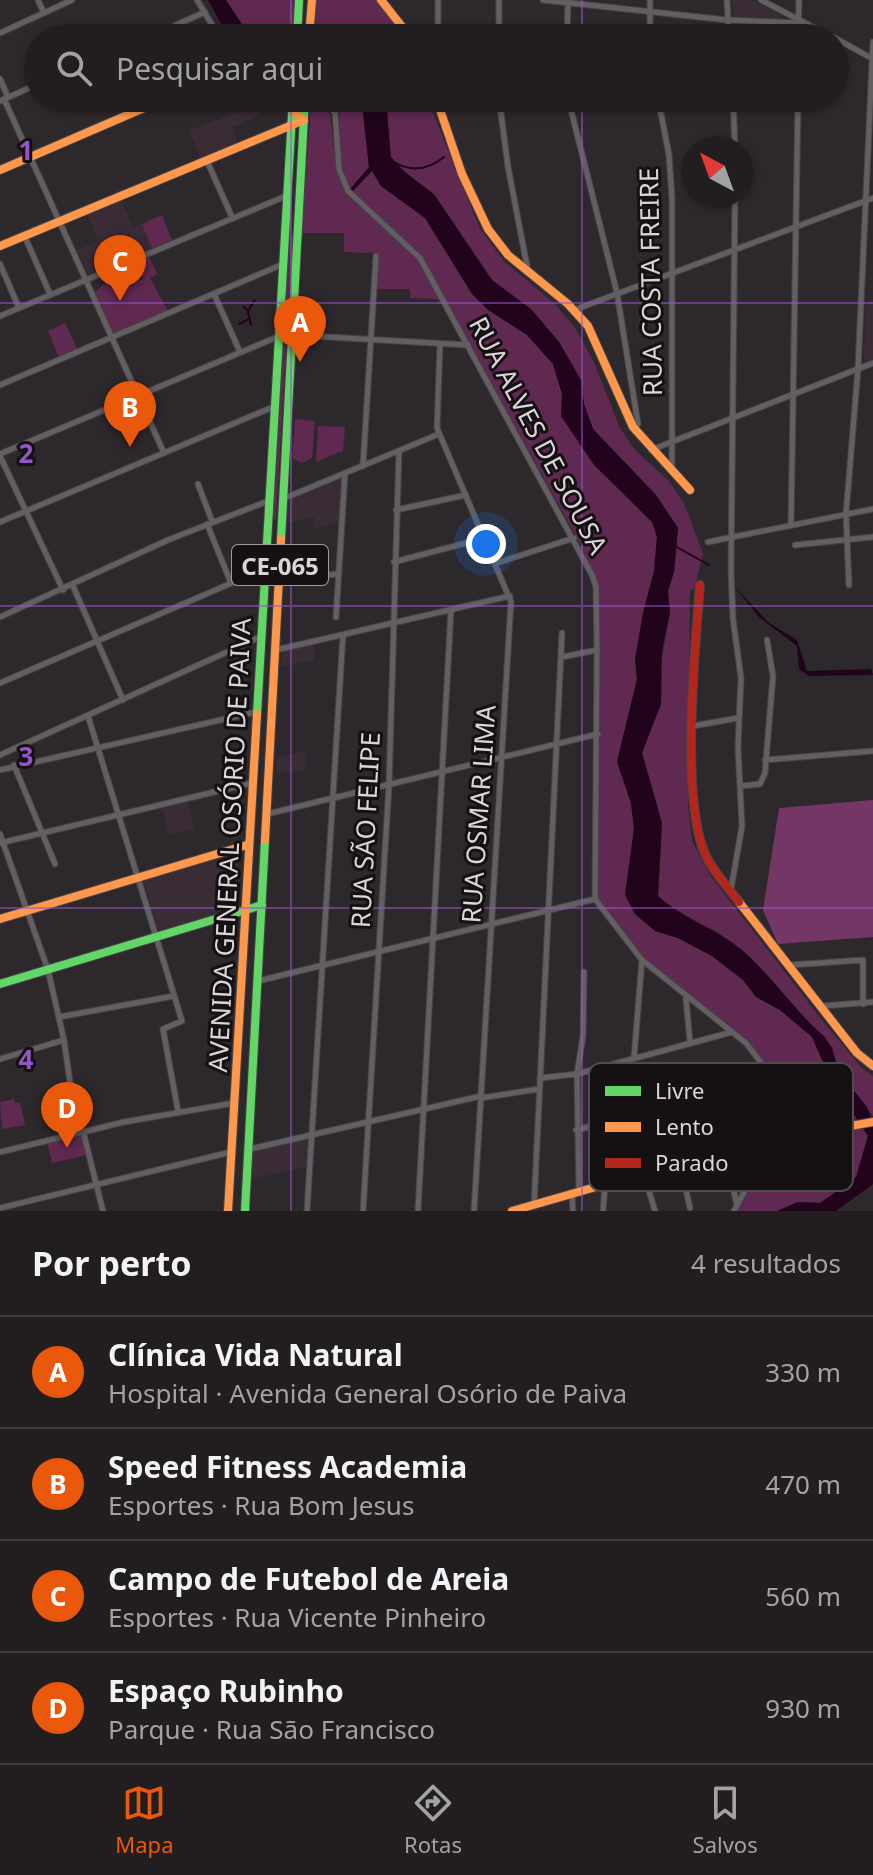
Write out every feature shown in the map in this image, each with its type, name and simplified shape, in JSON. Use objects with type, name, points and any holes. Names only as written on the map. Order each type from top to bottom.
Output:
[{"type":"main road","points":[[298,24],[299,0]]},
{"type":"main road","points":[[310,24],[312,0]]},
{"type":"main road","points":[[381,0],[400,24]]},
{"type":"main road","points":[[0,170],[135,112]]},
{"type":"main road","name":"AVENIDA GENERAL OSÓRIO DE PAIVA","points":[[228,1211],[292,112]]},
{"type":"main road","points":[[0,246],[304,120],[293,112]]},
{"type":"main road","name":"AVENIDA GENERAL OSÓRIO DE PAIVA","points":[[245,1211],[304,112]]},
{"type":"main road","points":[[442,112],[487,227],[497,244],[574,310],[597,341],[619,402],[634,430],[650,450],[672,467],[690,490]]},
{"type":"main road","points":[[284,233],[297,234]]},
{"type":"main road","points":[[267,515],[277,523],[283,516]]},
{"type":"main road","points":[[265,555],[272,548],[281,552]]},
{"type":"main road","points":[[700,585],[693,655],[696,829],[706,856],[731,891],[862,1057],[873,1066]]},
{"type":"main road","points":[[0,919],[247,845]]},
{"type":"main road","points":[[0,984],[262,905]]},
{"type":"main road","points":[[853,1123],[873,1122]]},
{"type":"main road","points":[[512,1211],[589,1189]]},
{"type":"street","points":[[38,0],[44,13]]},
{"type":"street","points":[[0,33],[72,0]]},
{"type":"street","points":[[197,0],[212,24]]},
{"type":"street","points":[[438,0],[438,24]]},
{"type":"street","points":[[499,0],[499,24]]},
{"type":"street","points":[[543,0],[727,20],[798,22]]},
{"type":"street","points":[[650,0],[650,24]]},
{"type":"street","points":[[727,0],[727,24]]},
{"type":"street","points":[[761,0],[802,24]]},
{"type":"street","points":[[798,22],[799,0]]},
{"type":"street","points":[[567,24],[568,2]]},
{"type":"street","points":[[179,24],[205,12]]},
{"type":"street","points":[[849,585],[846,514],[870,200],[873,42]]},
{"type":"street","points":[[849,46],[873,59]]},
{"type":"street","points":[[0,79],[4,99],[164,453]]},
{"type":"street","points":[[4,99],[24,90]]},
{"type":"street","name":"RUA ALVES DE SOUSA","points":[[335,112],[338,163],[351,196],[420,258],[574,538],[596,587],[598,734],[595,899]]},
{"type":"street","points":[[501,112],[528,273]]},
{"type":"street","points":[[572,112],[617,293],[638,424],[634,430]]},
{"type":"street","name":"RUA COSTA FREIRE","points":[[660,112],[671,176],[672,467]]},
{"type":"street","points":[[734,112],[735,136]]},
{"type":"street","points":[[791,525],[798,112]]},
{"type":"street","points":[[207,160],[232,218]]},
{"type":"street","points":[[0,316],[287,195]]},
{"type":"street","points":[[574,310],[870,200]]},
{"type":"street","points":[[731,891],[742,826],[741,678],[732,586],[735,208]]},
{"type":"street","points":[[25,235],[50,294]]},
{"type":"street","points":[[363,466],[376,256]]},
{"type":"street","points":[[0,264],[19,308]]},
{"type":"street","points":[[0,385],[281,265]]},
{"type":"street","points":[[214,294],[240,352]]},
{"type":"street","points":[[292,335],[468,345]]},
{"type":"street","points":[[63,590],[0,455],[277,337]]},
{"type":"street","name":"RUA OSMAR LIMA","points":[[440,344],[439,434],[510,596],[474,1211]]},
{"type":"street","points":[[650,450],[873,363]]},
{"type":"street","points":[[0,522],[273,407]]},
{"type":"street","points":[[284,499],[439,434]]},
{"type":"street","name":"RUA SÃO FELIPE","points":[[363,1211],[389,785],[399,451]]},
{"type":"street","points":[[336,617],[345,473]]},
{"type":"street","points":[[198,484],[231,583]]},
{"type":"street","points":[[396,510],[466,495]]},
{"type":"street","points":[[0,617],[210,523],[268,501]]},
{"type":"street","points":[[708,542],[873,509]]},
{"type":"street","points":[[795,545],[873,537]]},
{"type":"street","points":[[497,563],[574,538]]},
{"type":"street","points":[[394,562],[466,543],[488,543]]},
{"type":"street","points":[[0,683],[264,569]]},
{"type":"street","points":[[279,579],[338,574]]},
{"type":"street","points":[[73,586],[123,700]]},
{"type":"street","points":[[276,650],[510,596]]},
{"type":"street","points":[[418,1211],[451,610]]},
{"type":"street","points":[[531,1207],[562,633]]},
{"type":"street","points":[[307,1211],[343,635]]},
{"type":"street","points":[[0,755],[261,637]]},
{"type":"street","points":[[741,786],[762,782],[773,676],[767,640]]},
{"type":"street","points":[[562,657],[597,650]]},
{"type":"street","points":[[0,770],[256,712]]},
{"type":"street","points":[[88,716],[182,1022],[163,1029],[178,1111]]},
{"type":"street","points":[[692,726],[739,718]]},
{"type":"street","points":[[267,814],[598,734]]},
{"type":"street","points":[[765,760],[873,751]]},
{"type":"street","points":[[14,765],[55,864]]},
{"type":"street","points":[[2,843],[252,783]]},
{"type":"street","points":[[0,834],[48,970],[80,1132],[103,1211]]},
{"type":"street","points":[[257,981],[491,927],[549,908],[595,899],[642,960],[686,998],[733,1032],[761,1063]]},
{"type":"street","points":[[634,1058],[642,960]]},
{"type":"street","points":[[790,965],[863,960],[863,1004]]},
{"type":"street","points":[[573,1211],[584,972]]},
{"type":"street","points":[[59,1017],[174,996]]},
{"type":"street","points":[[686,998],[690,1042]]},
{"type":"street","points":[[822,1006],[873,1002]]},
{"type":"street","points":[[616,1063],[733,1032]]},
{"type":"street","points":[[0,1059],[64,1040]]},
{"type":"street","points":[[862,1057],[873,1054]]},
{"type":"street","points":[[539,1078],[589,1071]]},
{"type":"street","points":[[249,1149],[424,1106],[539,1089]]},
{"type":"street","points":[[0,1152],[178,1111],[235,1103]]},
{"type":"street","points":[[576,1130],[589,1127]]},
{"type":"street","points":[[0,1208],[96,1182],[231,1152]]},
{"type":"street","points":[[603,1211],[607,1191]]},
{"type":"street","points":[[649,1191],[655,1211]]},
{"type":"street","points":[[686,1191],[690,1208]]},
{"type":"shaded area","points":[[208,0],[226,0],[242,24],[221,24]]},
{"type":"shaded area","points":[[226,0],[294,0],[294,24],[242,24]]},
{"type":"shaded area","points":[[315,0],[379,0],[396,24],[314,24]]},
{"type":"shaded area","points":[[732,0],[752,0],[781,15],[780,21],[734,17]]},
{"type":"shaded area","points":[[236,112],[259,112],[260,115],[232,127],[238,143],[201,158],[189,131]]},
{"type":"shaded area","points":[[311,112],[327,112],[330,114],[336,169],[348,195],[415,255],[440,299],[410,298],[410,289],[376,289],[378,253],[344,252],[344,233],[301,233]]},
{"type":"shaded area","points":[[339,112],[365,112],[368,164],[381,186],[425,218],[472,294],[527,335],[553,364],[562,394],[561,416],[595,465],[652,522],[657,537],[654,571],[635,659],[637,679],[617,762],[631,803],[634,829],[625,895],[635,914],[655,931],[678,938],[712,956],[743,980],[756,997],[780,1010],[812,1037],[823,1063],[765,1063],[748,1040],[644,959],[597,899],[600,727],[597,588],[581,545],[425,263],[350,189],[341,169]]},
{"type":"shaded area","points":[[387,112],[433,112],[480,229],[505,262],[556,305],[576,329],[594,362],[620,428],[635,450],[669,481],[684,503],[703,554],[694,589],[690,590],[688,805],[692,841],[710,875],[825,1024],[861,1067],[873,1076],[873,1116],[853,1090],[853,1063],[836,1063],[832,1048],[768,976],[718,932],[678,915],[658,896],[662,823],[642,753],[650,730],[670,612],[668,591],[674,572],[678,528],[656,495],[593,429],[584,404],[581,380],[559,342],[531,309],[492,280],[416,182],[390,157]]},
{"type":"shaded area","points":[[387,112],[391,157],[402,170],[434,194],[492,280],[531,309],[559,342],[581,380],[584,404],[593,429],[656,495],[678,528],[674,572],[668,591],[670,612],[662,650],[661,704],[642,753],[662,823],[658,896],[732,942],[753,960],[824,1036],[836,1063],[823,1063],[812,1037],[780,1010],[756,997],[743,980],[712,956],[678,938],[655,931],[635,914],[625,895],[634,829],[631,803],[617,762],[637,679],[635,659],[654,571],[657,537],[652,522],[594,465],[561,416],[562,394],[553,364],[527,335],[488,310],[472,294],[425,218],[381,186],[372,171],[352,192],[350,189],[369,167],[363,114]]},
{"type":"shaded area","points":[[121,199],[133,227],[162,215],[172,240],[88,274],[77,250],[98,241],[87,213]]},
{"type":"shaded area","points":[[162,215],[172,240],[152,248],[142,224]]},
{"type":"shaded area","points":[[289,235],[293,235],[276,520],[270,516]]},
{"type":"shaded area","points":[[148,255],[157,274],[150,278],[168,311],[114,335],[95,292],[103,285],[126,279],[129,284],[143,279],[138,259]]},
{"type":"shaded area","points":[[873,300],[873,359],[864,362],[866,303]]},
{"type":"shaded area","points":[[65,323],[78,350],[59,358],[48,331]]},
{"type":"shaded area","points":[[295,419],[315,421],[312,458],[302,463],[292,458]]},
{"type":"shaded area","points":[[318,426],[345,427],[343,451],[316,462]]},
{"type":"shaded area","points":[[344,476],[342,522],[314,529],[314,517],[286,523],[287,500]]},
{"type":"shaded area","points":[[311,555],[310,574],[283,577],[284,558]]},
{"type":"shaded area","points":[[733,585],[769,623],[797,640],[807,671],[871,669],[873,675],[809,676],[799,669],[797,646],[760,618]]},
{"type":"shaded area","points":[[314,644],[314,660],[281,667],[283,650]]},
{"type":"shaded area","points":[[306,751],[305,770],[276,774],[277,757]]},
{"type":"shaded area","points":[[187,799],[195,829],[169,835],[161,805]]},
{"type":"shaded area","points":[[873,800],[873,937],[778,944],[763,910],[779,808]]},
{"type":"shaded area","points":[[238,853],[237,907],[159,931],[143,880]]},
{"type":"shaded area","points":[[853,1090],[867,1107],[873,1122],[873,1184],[836,1211],[777,1211],[798,1202],[820,1203],[837,1191],[853,1191],[853,1179],[868,1136],[853,1113]]},
{"type":"shaded area","points":[[14,1099],[15,1103],[20,1102],[25,1125],[2,1129],[0,1102]]},
{"type":"shaded area","points":[[853,1128],[863,1128],[868,1136],[853,1179]]},
{"type":"shaded area","points":[[81,1134],[87,1155],[52,1163],[47,1142]]},
{"type":"shaded area","points":[[309,1138],[308,1167],[251,1179],[252,1151]]},
{"type":"shaded area","points":[[749,1191],[837,1191],[820,1203],[798,1202],[777,1211],[737,1211]]},
{"type":"waterway","points":[[394,162],[419,168],[432,165],[444,157]]},
{"type":"waterway","points":[[244,307],[248,311],[255,300]]},
{"type":"waterway","points":[[248,312],[251,325]]},
{"type":"waterway","points":[[239,324],[249,319]]},
{"type":"waterway","points":[[673,545],[709,565]]},
{"type":"traffic: fast","points":[[298,24],[299,0]]},
{"type":"traffic: fast","points":[[257,714],[292,112]]},
{"type":"traffic: fast","points":[[281,539],[304,112]]},
{"type":"traffic: fast","points":[[245,1211],[265,840]]},
{"type":"traffic: fast","points":[[0,984],[262,905]]},
{"type":"traffic: slow","points":[[310,24],[312,0]]},
{"type":"traffic: slow","points":[[381,0],[400,24]]},
{"type":"traffic: slow","points":[[0,170],[135,112]]},
{"type":"traffic: slow","points":[[0,246],[304,120],[294,112]]},
{"type":"traffic: slow","points":[[441,112],[462,174],[488,229],[508,255],[568,304],[588,326],[633,427],[690,490]]},
{"type":"traffic: slow","points":[[265,840],[281,539]]},
{"type":"traffic: slow","points":[[228,1211],[257,714]]},
{"type":"traffic: slow","points":[[0,919],[247,845]]},
{"type":"traffic: slow","points":[[739,902],[857,1053],[873,1066]]},
{"type":"traffic: slow","points":[[853,1126],[873,1122]]},
{"type":"traffic: slow","points":[[512,1211],[589,1189]]},
{"type":"traffic: jam","points":[[700,585],[691,724],[693,800],[706,856],[739,902]]},
{"type":"place","name":"Campo de Futebol de Areia","points":[[120,301]]},
{"type":"place","name":"Clínica Vida Natural","points":[[300,362]]},
{"type":"place","name":"Speed Fitness Academia","points":[[130,447]]},
{"type":"place","name":"Espaço Rubinho","points":[[67,1148]]}]
